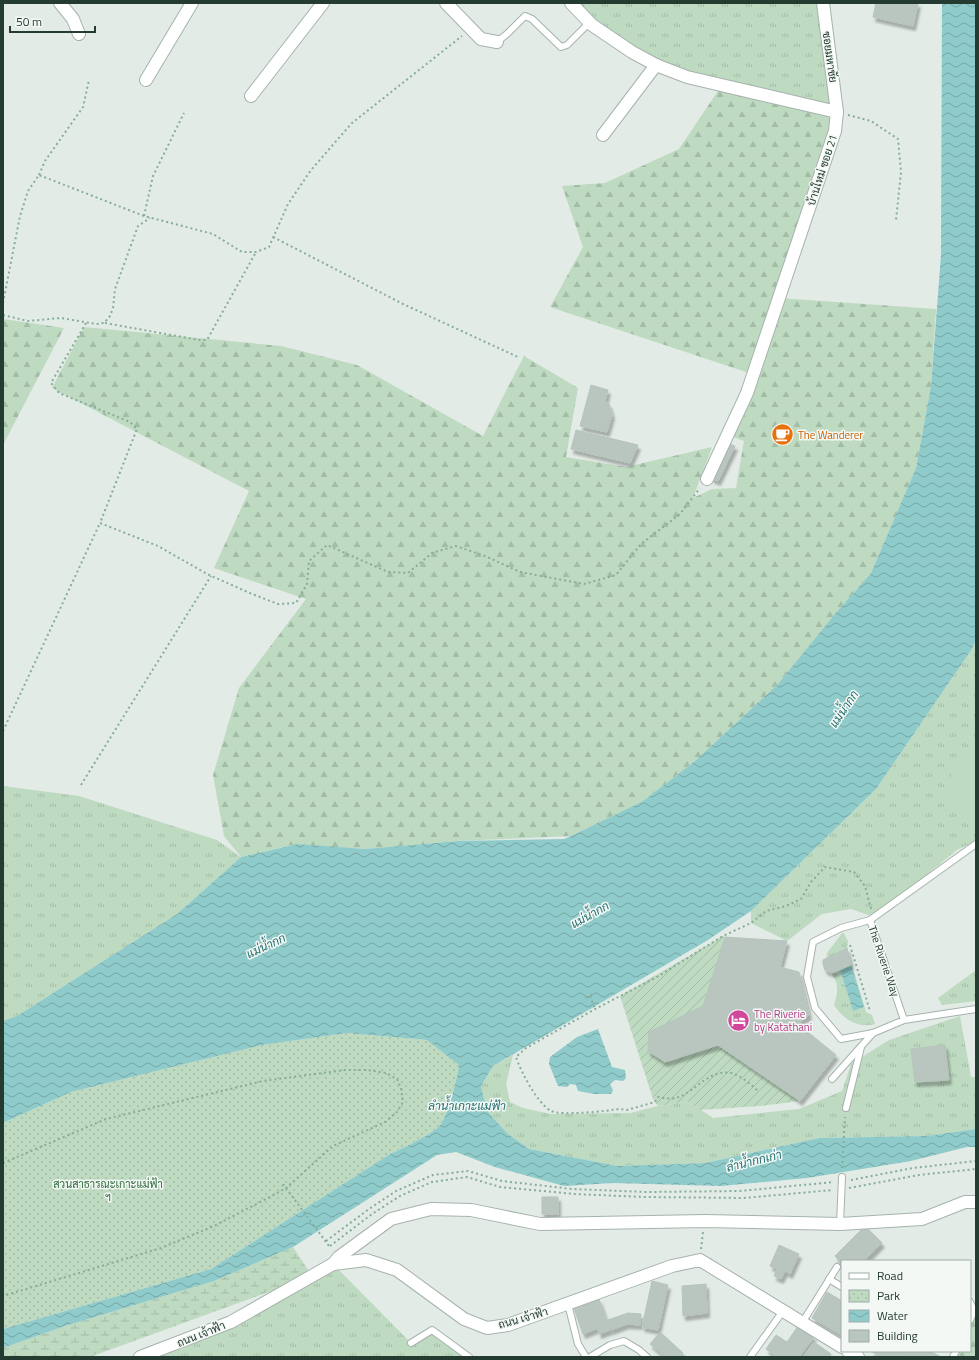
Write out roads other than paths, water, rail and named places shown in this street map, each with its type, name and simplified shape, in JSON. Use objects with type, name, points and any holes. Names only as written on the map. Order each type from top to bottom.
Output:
[{"type":"street","points":[[60,3],[73,19],[79,34]]},
{"type":"street","points":[[146,80],[192,3]]},
{"type":"street","points":[[251,96],[323,3]]},
{"type":"street","points":[[446,3],[481,39],[496,42]]},
{"type":"street","points":[[571,3],[590,22],[632,52],[656,65],[687,77],[837,112]]},
{"type":"street","name":"ซอยมหาชัย","points":[[823,3],[837,112]]},
{"type":"street","points":[[603,135],[656,65]]},
{"type":"street","name":"บ้านใหม่ ซอย 21","points":[[707,479],[747,393],[835,131],[837,112]]},
{"type":"street","points":[[333,1264],[391,1219],[431,1209],[471,1210],[540,1224],[705,1221],[840,1224],[922,1219],[965,1202],[976,1202]]},
{"type":"street","name":"ถนน เจ้าฟ้า","points":[[140,1357],[231,1322],[333,1264],[366,1260],[397,1270],[464,1319],[487,1328],[508,1325],[672,1266],[700,1260],[782,1311]]},
{"type":"street","points":[[782,1311],[841,1346]]},
{"type":"lane","points":[[496,42],[508,33],[525,16],[532,19],[561,46],[567,45],[590,22]]},
{"type":"lane","points":[[872,918],[976,844]]},
{"type":"lane","name":"The Riverie Way","points":[[904,1020],[872,918],[841,928],[813,942],[807,978],[816,1008],[841,1039],[873,1033],[904,1020],[976,1009]]},
{"type":"lane","points":[[832,1079],[873,1033]]},
{"type":"lane","points":[[846,1108],[861,1047]]},
{"type":"lane","points":[[840,1224],[842,1179]]},
{"type":"lane","points":[[802,1323],[837,1267]]},
{"type":"lane","points":[[829,1278],[841,1286]]},
{"type":"lane","points":[[568,1304],[578,1344],[586,1357]]},
{"type":"lane","points":[[971,1304],[974,1311],[971,1318]]},
{"type":"lane","points":[[750,1357],[782,1311]]},
{"type":"lane","points":[[411,1343],[432,1330],[469,1357]]},
{"type":"lane","points":[[590,1357],[610,1345],[624,1341],[647,1357]]},
{"type":"water","points":[[942,3],[976,3],[976,640],[972,649],[876,789],[751,911],[708,940],[493,1066],[481,1086],[487,1111],[507,1133],[529,1149],[618,1166],[705,1163],[819,1138],[926,1136],[976,1129],[976,1147],[967,1147],[911,1161],[807,1178],[721,1186],[613,1183],[564,1186],[495,1167],[456,1152],[437,1155],[293,1247],[214,1281],[65,1326],[3,1348],[3,1329],[211,1269],[390,1154],[432,1132],[441,1124],[447,1112],[459,1065],[427,1040],[347,1033],[262,1045],[71,1092],[3,1123],[3,1021],[17,1016],[177,914],[241,857],[297,844],[365,849],[458,841],[564,839],[643,801],[695,761],[777,685],[834,615],[871,573],[916,468],[931,386],[941,255]]},
{"type":"water","points":[[851,965],[864,1007],[853,1011],[840,969]]},
{"type":"water","points":[[598,1029],[612,1067],[625,1070],[626,1078],[623,1081],[615,1080],[610,1084],[613,1090],[611,1094],[594,1094],[578,1091],[576,1085],[570,1084],[567,1087],[558,1086],[549,1064],[550,1057],[577,1037]]},
{"type":"place","name":"The Wanderer","points":[[782,435]]},
{"type":"place","name":"The Riverie by Katathani","points":[[739,1020]]},
{"type":"water label","name":"แม่น้ำกก","points":[[844,709]]},
{"type":"water label","name":"แม่น้ำกก","points":[[590,915]]},
{"type":"water label","name":"แม่น้ำกก","points":[[266,946]]},
{"type":"water label","name":"ลำน้ำเกาะแม่ฟ้า","points":[[467,1106]]},
{"type":"water label","name":"ลำน้ำกกเก่า","points":[[754,1161]]},
{"type":"park label","name":"สวนสาธารณะเกาะแม่ฟ้า ฯ","points":[[108,1190]]}]
